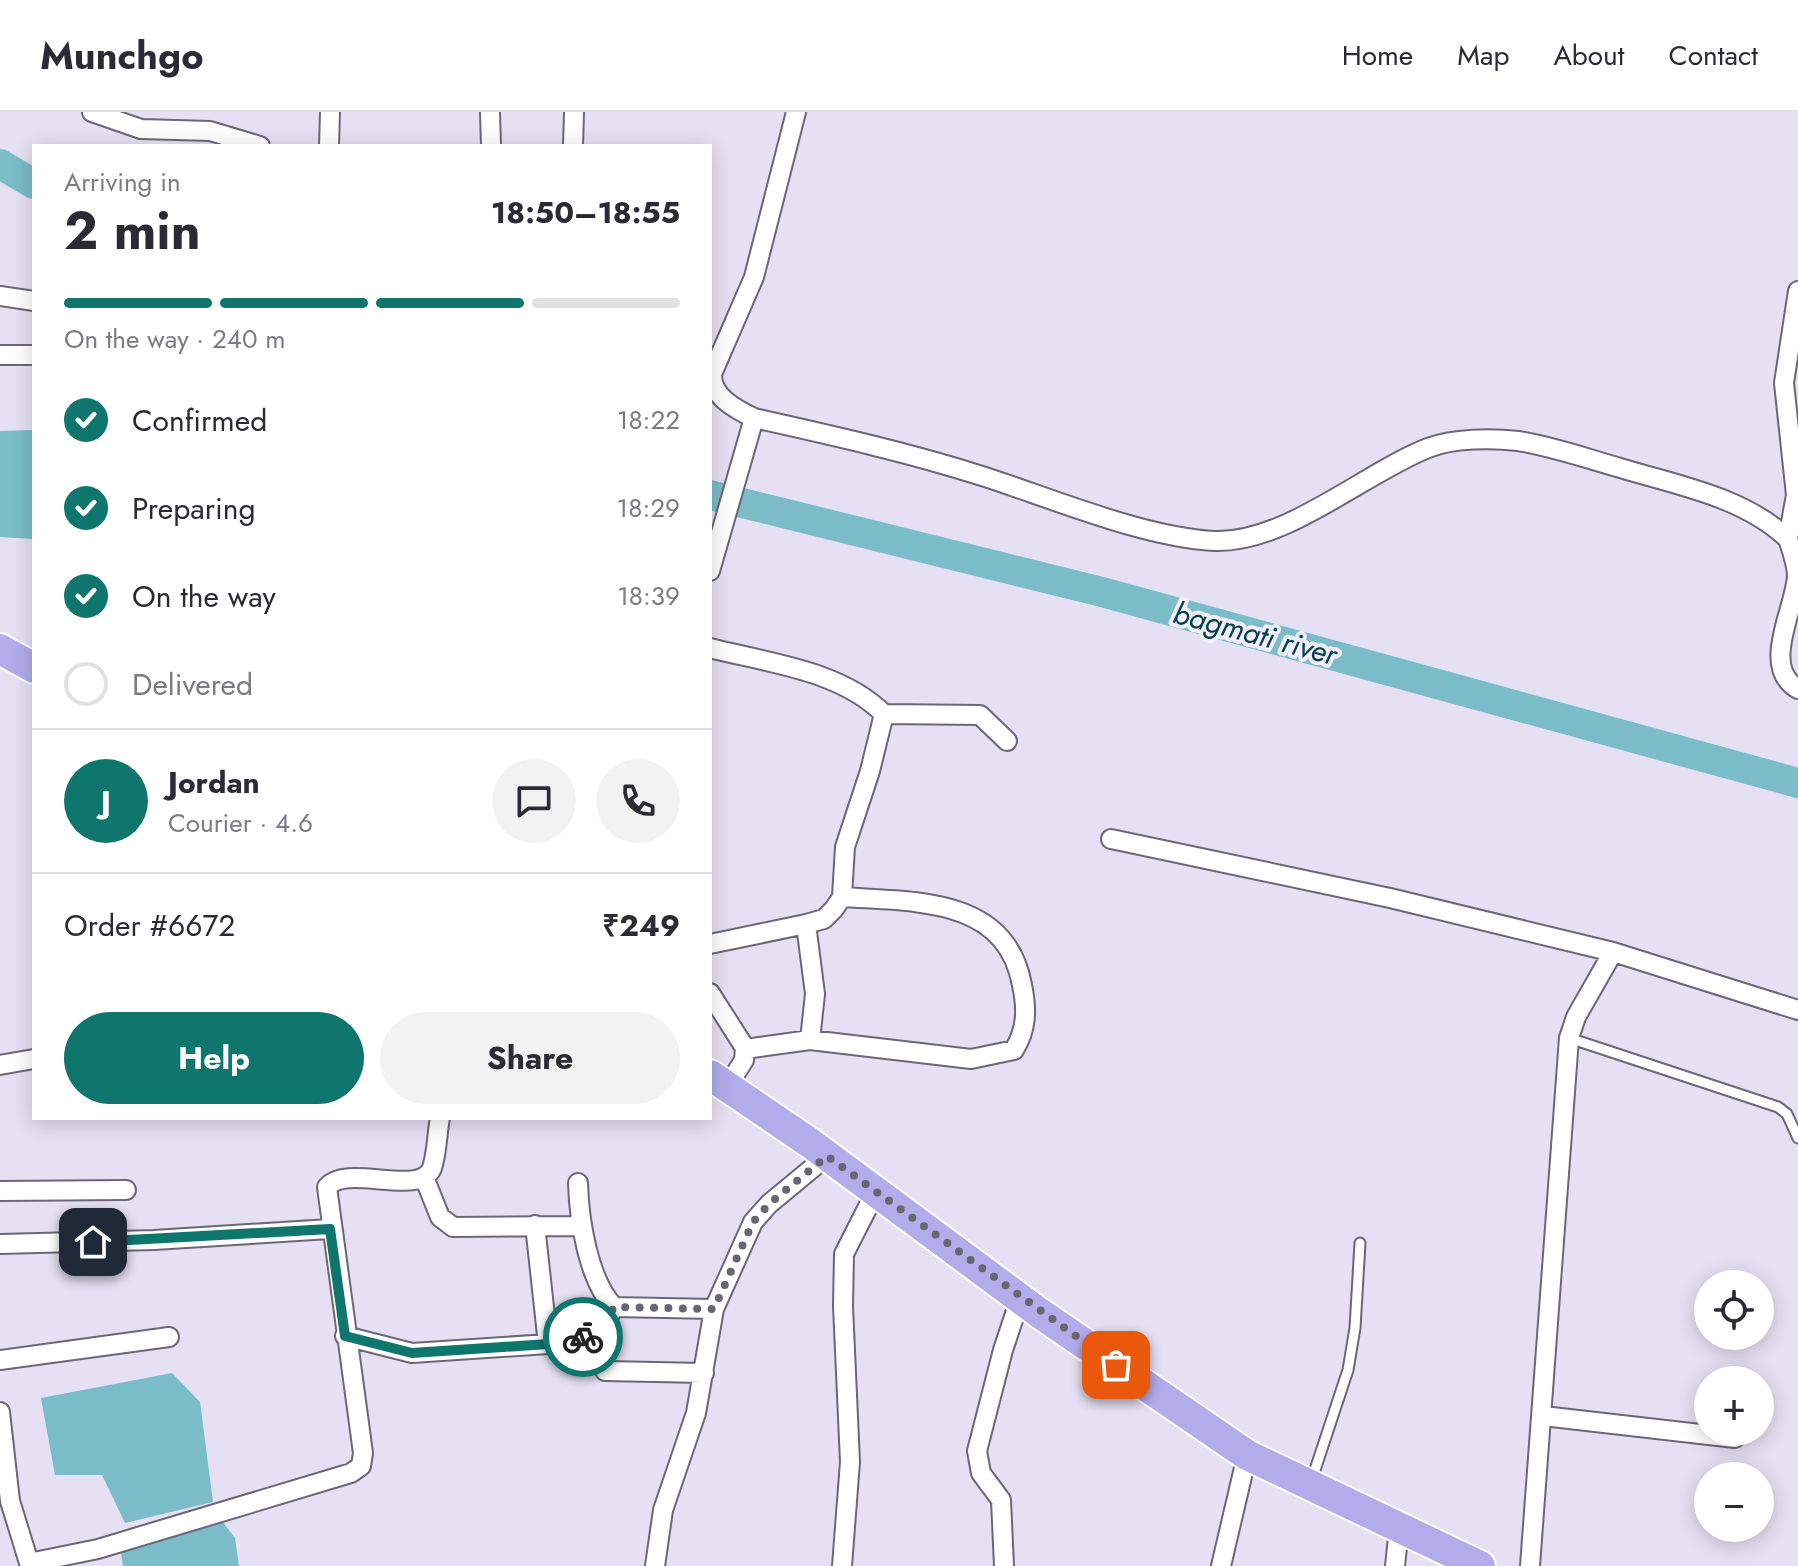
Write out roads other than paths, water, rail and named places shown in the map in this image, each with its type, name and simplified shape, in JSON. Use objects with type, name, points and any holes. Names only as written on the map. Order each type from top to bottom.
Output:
[{"type":"main road","points":[[0,649],[32,667]]},
{"type":"main road","points":[[719,1081],[827,1156],[1020,1299],[1247,1455],[1480,1566]]},
{"type":"street","points":[[92,112],[141,129],[210,131],[253,144]]},
{"type":"street","points":[[329,144],[330,112]]},
{"type":"street","points":[[490,112],[491,144]]},
{"type":"street","points":[[573,144],[574,112]]},
{"type":"street","points":[[712,381],[726,336],[754,277],[796,112]]},
{"type":"street","points":[[1798,291],[1784,383],[1796,495],[1788,539],[1797,577],[1780,663],[1788,684],[1798,689]]},
{"type":"street","points":[[0,296],[32,301]]},
{"type":"street","points":[[0,355],[32,355]]},
{"type":"street","points":[[712,385],[736,409],[754,418],[938,462],[1109,517],[1204,540],[1217,541],[1275,528],[1431,446],[1474,440],[1518,441],[1702,492],[1749,511],[1788,539]]},
{"type":"street","points":[[712,564],[754,418]]},
{"type":"street","points":[[712,649],[813,674],[867,697],[884,714],[980,715],[1007,741]]},
{"type":"street","points":[[712,944],[824,919],[842,897],[845,847],[870,771],[884,714]]},
{"type":"street","points":[[1111,839],[1390,898],[1613,952],[1798,1010]]},
{"type":"street","points":[[745,1049],[810,1040],[971,1059],[1014,1050],[1022,1037],[1026,1017],[1020,976],[986,922],[964,911],[939,906],[842,897]]},
{"type":"street","points":[[806,924],[815,994],[810,1040]]},
{"type":"street","points":[[1530,1566],[1543,1416],[1561,1103],[1569,1038],[1576,1017],[1613,952]]},
{"type":"street","points":[[712,996],[745,1049],[744,1060],[719,1081]]},
{"type":"street","points":[[0,1065],[32,1059]]},
{"type":"street","points":[[0,1412],[10,1501],[29,1564],[100,1557],[351,1473],[361,1466],[363,1453],[326,1196],[332,1181],[412,1180],[424,1177],[431,1170],[440,1120]]},
{"type":"street","points":[[655,1566],[663,1510],[696,1413],[714,1309],[753,1222],[769,1204],[827,1156]]},
{"type":"street","points":[[424,1177],[445,1225],[579,1226]]},
{"type":"street","points":[[578,1183],[579,1226],[604,1292],[614,1307]]},
{"type":"street","points":[[0,1191],[126,1190]]},
{"type":"street","points":[[842,1566],[850,1462],[844,1254],[875,1193]]},
{"type":"street","points":[[535,1225],[548,1344]]},
{"type":"street","points":[[0,1244],[154,1240],[330,1229]]},
{"type":"street","points":[[1004,1566],[1001,1500],[981,1473],[977,1451],[1003,1350],[1020,1299]]},
{"type":"street","points":[[614,1307],[714,1309]]},
{"type":"street","points":[[345,1336],[412,1353],[548,1344],[600,1332],[614,1307]]},
{"type":"street","points":[[0,1360],[169,1337]]},
{"type":"street","points":[[605,1371],[704,1373]]},
{"type":"street","points":[[1543,1416],[1694,1433]]},
{"type":"street","points":[[1221,1566],[1247,1455]]},
{"type":"street","points":[[1395,1566],[1399,1528]]},
{"type":"lane","points":[[1569,1038],[1778,1107],[1787,1114],[1798,1138]]},
{"type":"lane","points":[[1310,1485],[1348,1370],[1355,1328],[1360,1243]]},
{"type":"water","points":[[32,430],[32,539],[0,537],[0,431]]},
{"type":"water","points":[[172,1373],[200,1402],[213,1502],[125,1523],[102,1475],[55,1475],[41,1398]]},
{"type":"water","points":[[222,1521],[235,1538],[239,1566],[123,1566],[121,1553]]},
{"type":"waterway","name":"bagmati river","points":[[0,164],[32,183]]},
{"type":"waterway","name":"bagmati river","points":[[712,495],[1102,592],[1798,783]]}]
